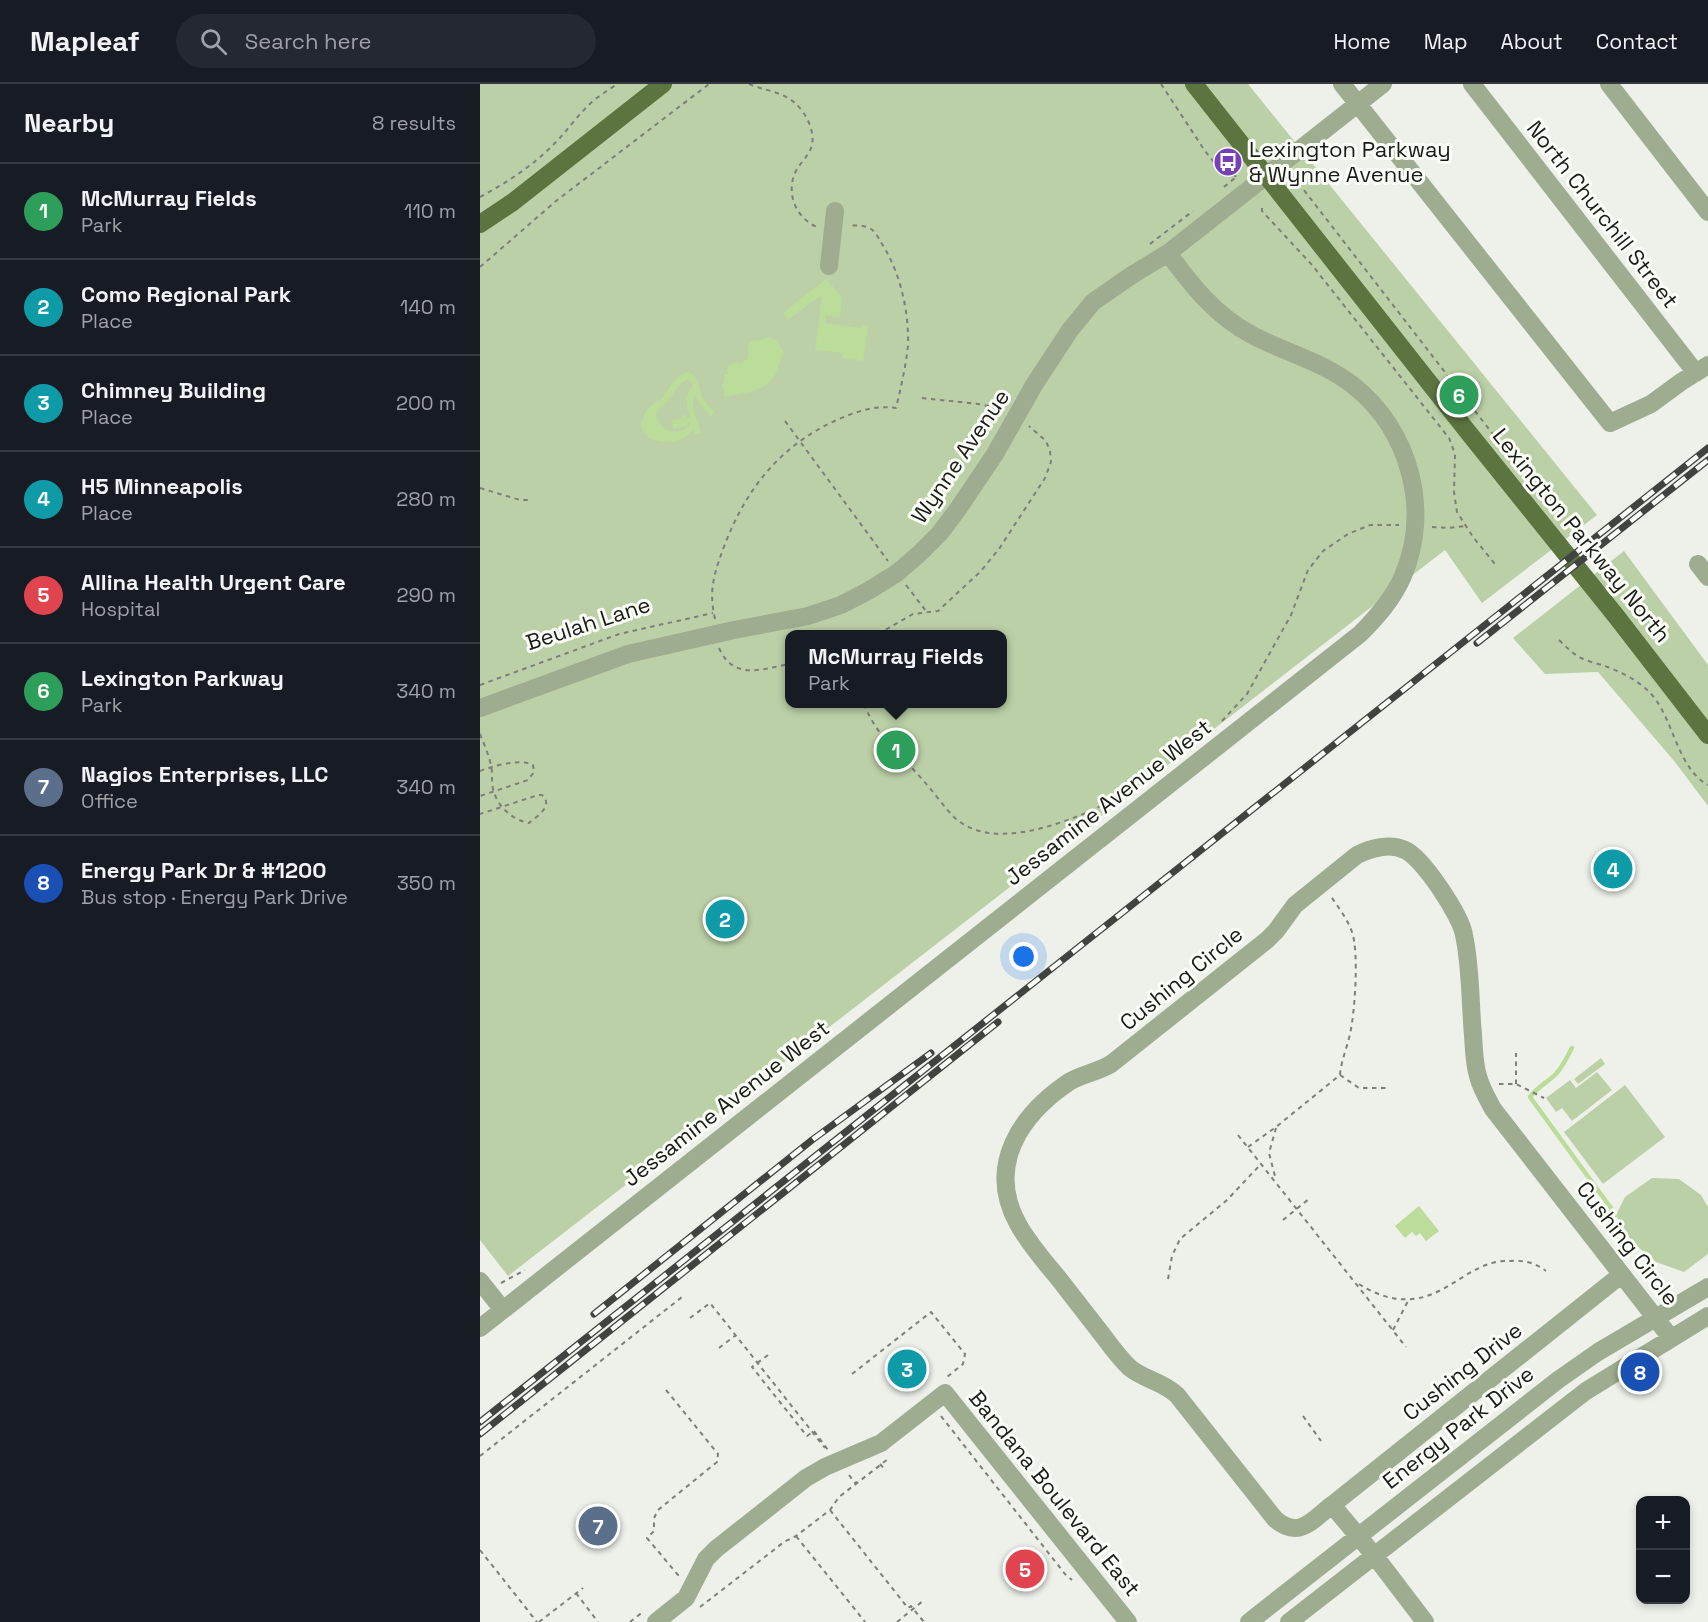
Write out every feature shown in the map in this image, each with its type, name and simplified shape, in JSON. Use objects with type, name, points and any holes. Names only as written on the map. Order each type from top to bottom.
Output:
[{"type":"main road","points":[[480,224],[513,202],[663,84]]},
{"type":"main road","name":"Lexington Parkway North","points":[[1194,84],[1708,735]]},
{"type":"street","points":[[1342,84],[1610,423],[1651,404],[1702,369]]},
{"type":"street","name":"Wynne Avenue","points":[[480,708],[628,654],[819,613],[868,591],[897,573],[940,533],[995,454],[1034,385],[1070,330],[1093,302],[1168,253],[1245,184],[1267,177],[1383,84]]},
{"type":"street","name":"North Churchill Street","points":[[1472,84],[1702,369]]},
{"type":"street","points":[[1610,84],[1708,212]]},
{"type":"street","points":[[829,266],[835,219]]},
{"type":"street","name":"Jessamine Avenue West","points":[[480,1328],[1360,634],[1377,618],[1388,603],[1403,576],[1415,526],[1415,499],[1411,474],[1403,450],[1393,431],[1371,401],[1330,370],[1253,336],[1227,321],[1205,301],[1168,253]]},
{"type":"street","name":"Cushing Circle","points":[[1332,1504],[1304,1526],[1295,1529],[1284,1527],[1275,1519],[1177,1395],[1164,1384],[1130,1368],[1104,1338],[1028,1239],[1011,1210],[1005,1185],[1005,1173],[1010,1149],[1024,1122],[1036,1109],[1070,1082],[1103,1069],[1133,1047],[1267,940],[1295,905],[1357,855],[1368,849],[1386,847],[1404,849],[1413,854],[1454,908],[1464,934],[1474,1058],[1482,1086],[1493,1109],[1671,1338]]},
{"type":"street","name":"Cushing Drive","points":[[1332,1504],[1621,1275]]},
{"type":"street","points":[[480,1281],[503,1310]]},
{"type":"street","name":"Energy Park Drive","points":[[1289,1622],[1366,1546],[1558,1380],[1598,1352],[1708,1287]]},
{"type":"street","name":"Energy Park Drive","points":[[1248,1622],[1366,1546],[1586,1390],[1708,1316]]},
{"type":"street","points":[[653,1614],[686,1598],[706,1559],[806,1478],[825,1467],[881,1443],[942,1400]]},
{"type":"street","name":"Bandana Boulevard East","points":[[942,1400],[1128,1622]]},
{"type":"street","points":[[1332,1504],[1425,1622]]},
{"type":"path","points":[[480,197],[523,171],[541,157],[558,141],[584,109],[617,84]]},
{"type":"path","points":[[480,267],[556,201],[709,84]]},
{"type":"path","points":[[749,84],[782,94],[796,104],[804,113],[809,124],[812,146],[794,176],[791,196],[801,215],[815,226],[824,228],[835,219],[871,229],[889,254],[902,292],[907,316],[908,344],[896,408],[874,406],[828,424],[799,442],[766,471],[742,504],[714,574],[711,587],[713,613],[719,649],[724,658],[734,667],[745,671],[785,665]]},
{"type":"path","points":[[1161,84],[1217,166],[1245,184]]},
{"type":"path","points":[[1292,174],[1503,448]]},
{"type":"path","points":[[1262,208],[1262,211],[1319,274],[1449,438],[1455,454],[1454,492],[1457,512],[1495,564]]},
{"type":"path","points":[[885,630],[913,614],[938,611],[980,572],[1017,523],[1045,478],[1051,462],[1046,441],[1039,433],[1004,409],[922,398]]},
{"type":"path","points":[[785,421],[926,612]]},
{"type":"path","points":[[480,488],[520,500],[531,500]]},
{"type":"path","points":[[1220,723],[1247,694],[1290,615],[1308,570],[1323,551],[1348,534],[1370,525],[1448,528],[1466,526]]},
{"type":"path","name":"Beulah Lane","points":[[480,686],[619,634],[713,613]]},
{"type":"path","points":[[1559,640],[1582,659],[1632,678],[1646,689],[1656,700],[1691,770],[1708,785]]},
{"type":"path","points":[[866,708],[882,736],[900,758],[921,777],[956,818],[975,829],[999,835],[1041,828],[1095,808],[1150,779]]},
{"type":"path","points":[[480,734],[492,766],[493,791],[502,807],[520,821],[529,823],[545,808],[547,803],[542,795],[538,795],[502,807],[480,814]]},
{"type":"path","points":[[480,771],[492,766],[526,761],[534,768],[528,780],[480,796]]},
{"type":"path","points":[[1248,1147],[1340,1075],[1350,1034],[1356,946],[1345,916],[1322,883]]},
{"type":"path","points":[[1516,1053],[1516,1084]]},
{"type":"path","points":[[1340,1075],[1359,1088],[1387,1088]]},
{"type":"path","points":[[1482,1086],[1516,1084],[1544,1098]]},
{"type":"path","points":[[1276,1127],[1269,1153],[1277,1183]]},
{"type":"path","points":[[1238,1135],[1406,1347]]},
{"type":"path","points":[[1168,1279],[1172,1256],[1180,1239],[1227,1200],[1261,1163]]},
{"type":"path","points":[[1283,1220],[1310,1198]]},
{"type":"path","points":[[1355,1282],[1379,1294],[1408,1299],[1430,1295],[1494,1262],[1530,1263],[1546,1271]]},
{"type":"path","points":[[480,1456],[682,1297]]},
{"type":"path","points":[[1393,1330],[1408,1299]]},
{"type":"path","points":[[690,1318],[710,1303],[829,1453]]},
{"type":"path","points":[[852,1374],[931,1312],[965,1354],[963,1364],[942,1400],[1065,1574],[1075,1583]]},
{"type":"path","points":[[718,1348],[736,1335]]},
{"type":"path","points":[[768,1355],[752,1367],[807,1436],[814,1431],[834,1457]]},
{"type":"path","points":[[666,1390],[718,1454],[717,1462],[658,1510],[654,1518],[654,1531],[647,1538],[678,1575],[676,1585]]},
{"type":"path","points":[[1303,1416],[1321,1441]]},
{"type":"path","points":[[699,1609],[784,1542],[796,1536],[830,1510],[839,1497],[895,1453]]},
{"type":"path","points":[[848,1474],[855,1483],[880,1464],[886,1471]]},
{"type":"path","points":[[830,1510],[908,1608],[911,1605],[924,1622]]},
{"type":"path","points":[[796,1536],[865,1622]]},
{"type":"path","points":[[480,1550],[538,1622],[583,1588]]},
{"type":"path","points":[[576,1593],[598,1622]]},
{"type":"path","points":[[897,1622],[924,1600]]},
{"type":"path","points":[[631,1622],[653,1614]]},
{"type":"shaded area","points":[[480,84],[1248,84],[1597,515],[1482,603],[1445,550],[508,1276],[480,1240]]},
{"type":"shaded area","points":[[826,279],[842,297],[840,317],[826,315],[825,323],[862,328],[863,325],[868,326],[863,361],[842,358],[843,353],[815,350],[822,299],[820,296],[788,320],[783,313]]},
{"type":"shaded area","points":[[769,337],[776,340],[784,353],[771,381],[759,389],[724,397],[722,386],[725,374],[729,374],[728,366],[737,361],[740,363],[746,360],[749,354],[748,345],[751,341]]},
{"type":"shaded area","points":[[689,372],[695,378],[705,402],[715,412],[711,416],[695,395],[693,409],[701,433],[695,435],[694,429],[678,440],[665,442],[647,436],[642,425],[645,413],[663,397],[675,380]],"holes":[[[688,379],[693,385],[687,396],[690,417],[686,419],[685,415],[682,415],[682,419],[672,420],[673,429],[687,426],[688,422],[690,425],[674,432],[664,429],[658,420],[657,412],[682,383]]]},
{"type":"shaded area","points":[[1624,551],[1708,665],[1708,806],[1675,762],[1598,672],[1545,674],[1513,638]]},
{"type":"shaded area","points":[[1601,1058],[1605,1064],[1578,1084],[1574,1079]]},
{"type":"shaded area","points":[[1597,1072],[1612,1090],[1572,1121],[1562,1108],[1556,1112],[1546,1098],[1570,1080],[1576,1088]]},
{"type":"shaded area","points":[[1625,1085],[1665,1137],[1603,1184],[1564,1132]]},
{"type":"shaded area","points":[[1652,1178],[1679,1179],[1701,1195],[1708,1207],[1708,1254],[1684,1272],[1656,1262],[1632,1242],[1616,1215],[1625,1197]]},
{"type":"shaded area","points":[[1419,1206],[1439,1231],[1426,1241],[1420,1233],[1416,1236],[1412,1232],[1405,1238],[1395,1226]]},
{"type":"waterway","points":[[1572,1048],[1556,1074],[1530,1097],[1616,1215]]},
{"type":"railway","points":[[480,1422],[1708,448]]},
{"type":"railway","points":[[1477,643],[1708,460]]},
{"type":"railway","points":[[480,1434],[998,1022]]},
{"type":"railway","points":[[594,1314],[812,1140],[931,1053]]},
{"type":"place","name":"Lexington Parkway & Wynne Avenue","points":[[1228,162]]},
{"type":"place","name":"Lexington Parkway","points":[[1459,395]]},
{"type":"place","name":"McMurray Fields","points":[[896,750]]},
{"type":"place","name":"H5 Minneapolis","points":[[1613,869]]},
{"type":"place","name":"Como Regional Park","points":[[725,919]]},
{"type":"place","name":"Chimney Building","points":[[907,1369]]},
{"type":"place","name":"Energy Park Dr & #1200","points":[[1640,1372]]},
{"type":"place","name":"Nagios Enterprises, LLC","points":[[598,1526]]},
{"type":"place","name":"Allina Health Urgent Care","points":[[1025,1569]]}]
